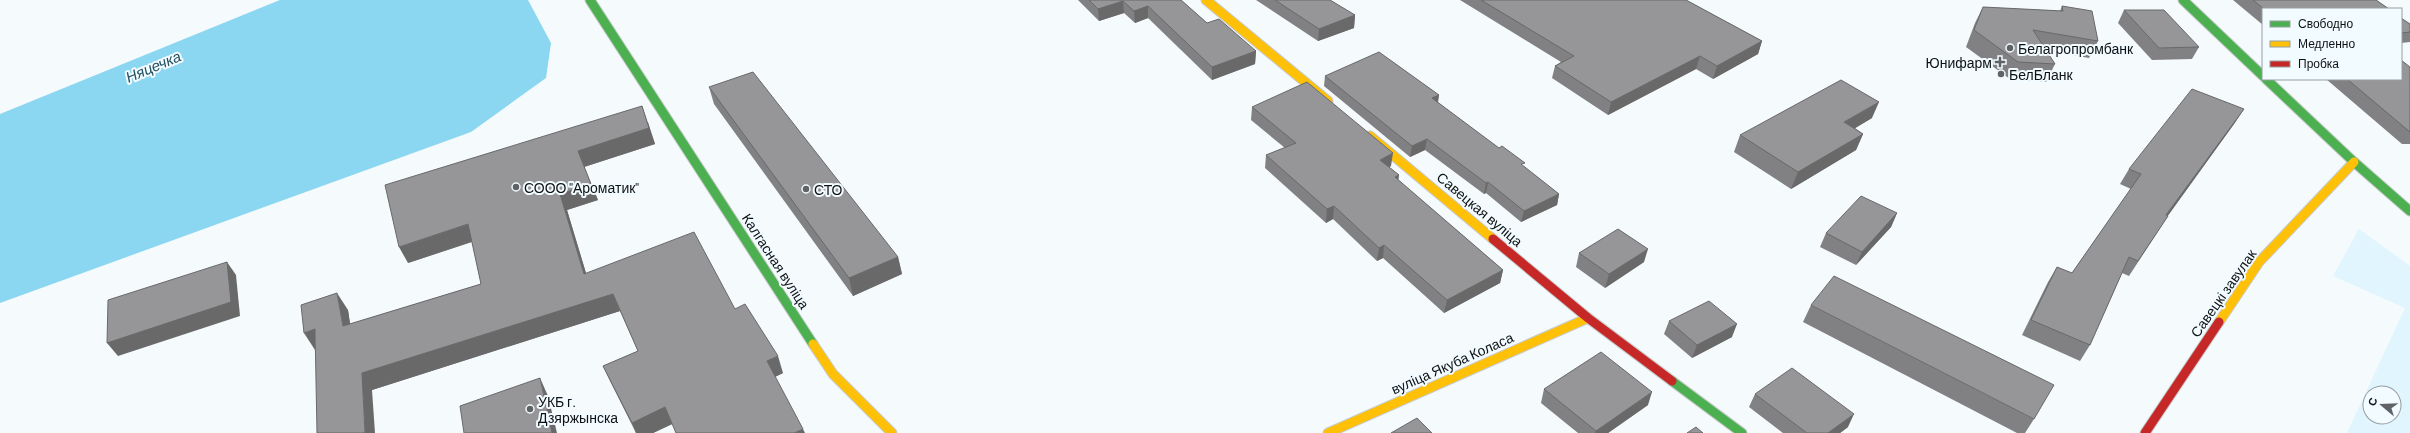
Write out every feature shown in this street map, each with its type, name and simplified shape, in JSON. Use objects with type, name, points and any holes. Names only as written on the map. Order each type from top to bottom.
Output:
[{"type":"street","name":"Калгасная вуліца","points":[[590,0],[833,374],[892,433]]},
{"type":"street","points":[[1206,0],[1333,105]]},
{"type":"street","points":[[2183,0],[2262,75]]},
{"type":"street","points":[[2267,80],[2354,162],[2410,211]]},
{"type":"street","name":"Савецкая вуліца","points":[[1363,131],[1588,318],[1742,433]]},
{"type":"street","name":"Савецкі завулак","points":[[2146,433],[2259,262],[2354,162]]},
{"type":"street","name":"вуліца Якуба Коласа","points":[[1328,433],[1588,318]]},
{"type":"shaded area","points":[[2359,229],[2410,266],[2410,433],[2347,433],[2362,401],[2362,425],[2402,425],[2402,385],[2369,385],[2405,308],[2333,276]]},
{"type":"water","name":"Няцечка","points":[[280,0],[528,0],[551,43],[546,78],[471,132],[0,303],[0,114]]},
{"type":"building","points":[[1089,0],[1181,0],[1207,23],[1219,19],[1256,51],[1212,67],[1148,6],[1134,11],[1123,1],[1098,9]]},
{"type":"building","points":[[1275,0],[1330,0],[1355,15],[1319,29]]},
{"type":"building","points":[[1481,0],[1686,0],[1762,41],[1717,66],[1700,56],[1611,102],[1555,66],[1574,56]]},
{"type":"building","points":[[2253,0],[2376,0],[2388,8],[2263,8]]},
{"type":"building","points":[[2062,6],[2092,11],[2098,41],[2033,30],[2055,64],[2018,62],[1974,30],[1983,7],[2063,11]]},
{"type":"building","points":[[2124,10],[2164,10],[2199,47],[2159,48]]},
{"type":"building","points":[[2402,19],[2410,24],[2410,32],[2402,33]]},
{"type":"building","points":[[1379,52],[1439,95],[1432,98],[1499,148],[1502,146],[1525,163],[1521,164],[1559,194],[1524,211],[1488,182],[1486,183],[1427,139],[1412,146],[1325,76]]},
{"type":"building","points":[[2402,61],[2410,67],[2410,132],[2348,80],[2402,80]]},
{"type":"building","name":"СТО","points":[[753,72],[898,257],[849,278],[709,87]]},
{"type":"building","points":[[1841,80],[1879,102],[1844,122],[1863,134],[1798,172],[1740,135]]},
{"type":"building","points":[[1307,82],[1393,153],[1380,160],[1399,175],[1395,177],[1503,270],[1447,300],[1384,245],[1379,248],[1334,206],[1327,209],[1266,155],[1296,143],[1252,107]]},
{"type":"building","points":[[2192,89],[2244,109],[2166,215],[2168,216],[2138,261],[2129,257],[2090,345],[2031,320],[2057,267],[2072,273],[2141,174],[2129,169]]},
{"type":"building","points":[[642,106],[649,128],[578,151],[591,184],[560,194],[584,274],[694,232],[735,309],[745,304],[778,356],[767,361],[803,429],[794,433],[676,433],[665,407],[632,423],[603,366],[638,351],[613,294],[362,373],[365,433],[317,433],[315,329],[304,333],[301,305],[337,293],[343,326],[481,284],[468,224],[399,247],[385,185]]},
{"type":"building","points":[[1861,196],[1897,213],[1862,252],[1826,233]]},
{"type":"building","points":[[1618,229],[1648,249],[1609,274],[1579,253]]},
{"type":"building","points":[[227,262],[231,302],[107,343],[108,300]]},
{"type":"building","points":[[1834,276],[2054,385],[2034,419],[1811,305]]},
{"type":"building","points":[[1709,301],[1737,324],[1697,345],[1669,321]]},
{"type":"building","points":[[1601,352],[1652,392],[1596,431],[1544,389]]},
{"type":"building","points":[[1792,368],[1854,414],[1828,433],[1807,433],[1755,394]]},
{"type":"building","points":[[540,378],[552,433],[464,433],[460,406]]},
{"type":"building","points":[[1417,418],[1432,433],[1391,433]]},
{"type":"building","points":[[1696,427],[1703,433],[1687,433]]},
{"type":"traffic: fast","points":[[590,0],[813,344]]},
{"type":"traffic: fast","points":[[2183,0],[2262,75]]},
{"type":"traffic: fast","points":[[2267,80],[2354,162],[2410,211]]},
{"type":"traffic: fast","points":[[1672,381],[1742,433]]},
{"type":"traffic: slow","points":[[1206,0],[1328,101]]},
{"type":"traffic: slow","points":[[1370,136],[1493,239]]},
{"type":"traffic: slow","points":[[2219,322],[2259,262],[2354,162]]},
{"type":"traffic: slow","points":[[1328,433],[1588,318]]},
{"type":"traffic: slow","points":[[813,344],[833,374],[892,433]]},
{"type":"traffic: jam","points":[[1493,239],[1588,318],[1672,381]]},
{"type":"traffic: jam","points":[[2145,433],[2219,322]]},
{"type":"place","name":"Белагропромбанк","points":[[2010,48]]},
{"type":"place","name":"Юнифарм","points":[[2000,62]]},
{"type":"place","name":"БелБланк","points":[[2001,74]]},
{"type":"place","name":"СООО \"Ароматик\"","points":[[516,187]]},
{"type":"place","name":"СТО","points":[[806,189]]},
{"type":"place","name":"УКБ г. Дзяржынска","points":[[530,409]]}]
